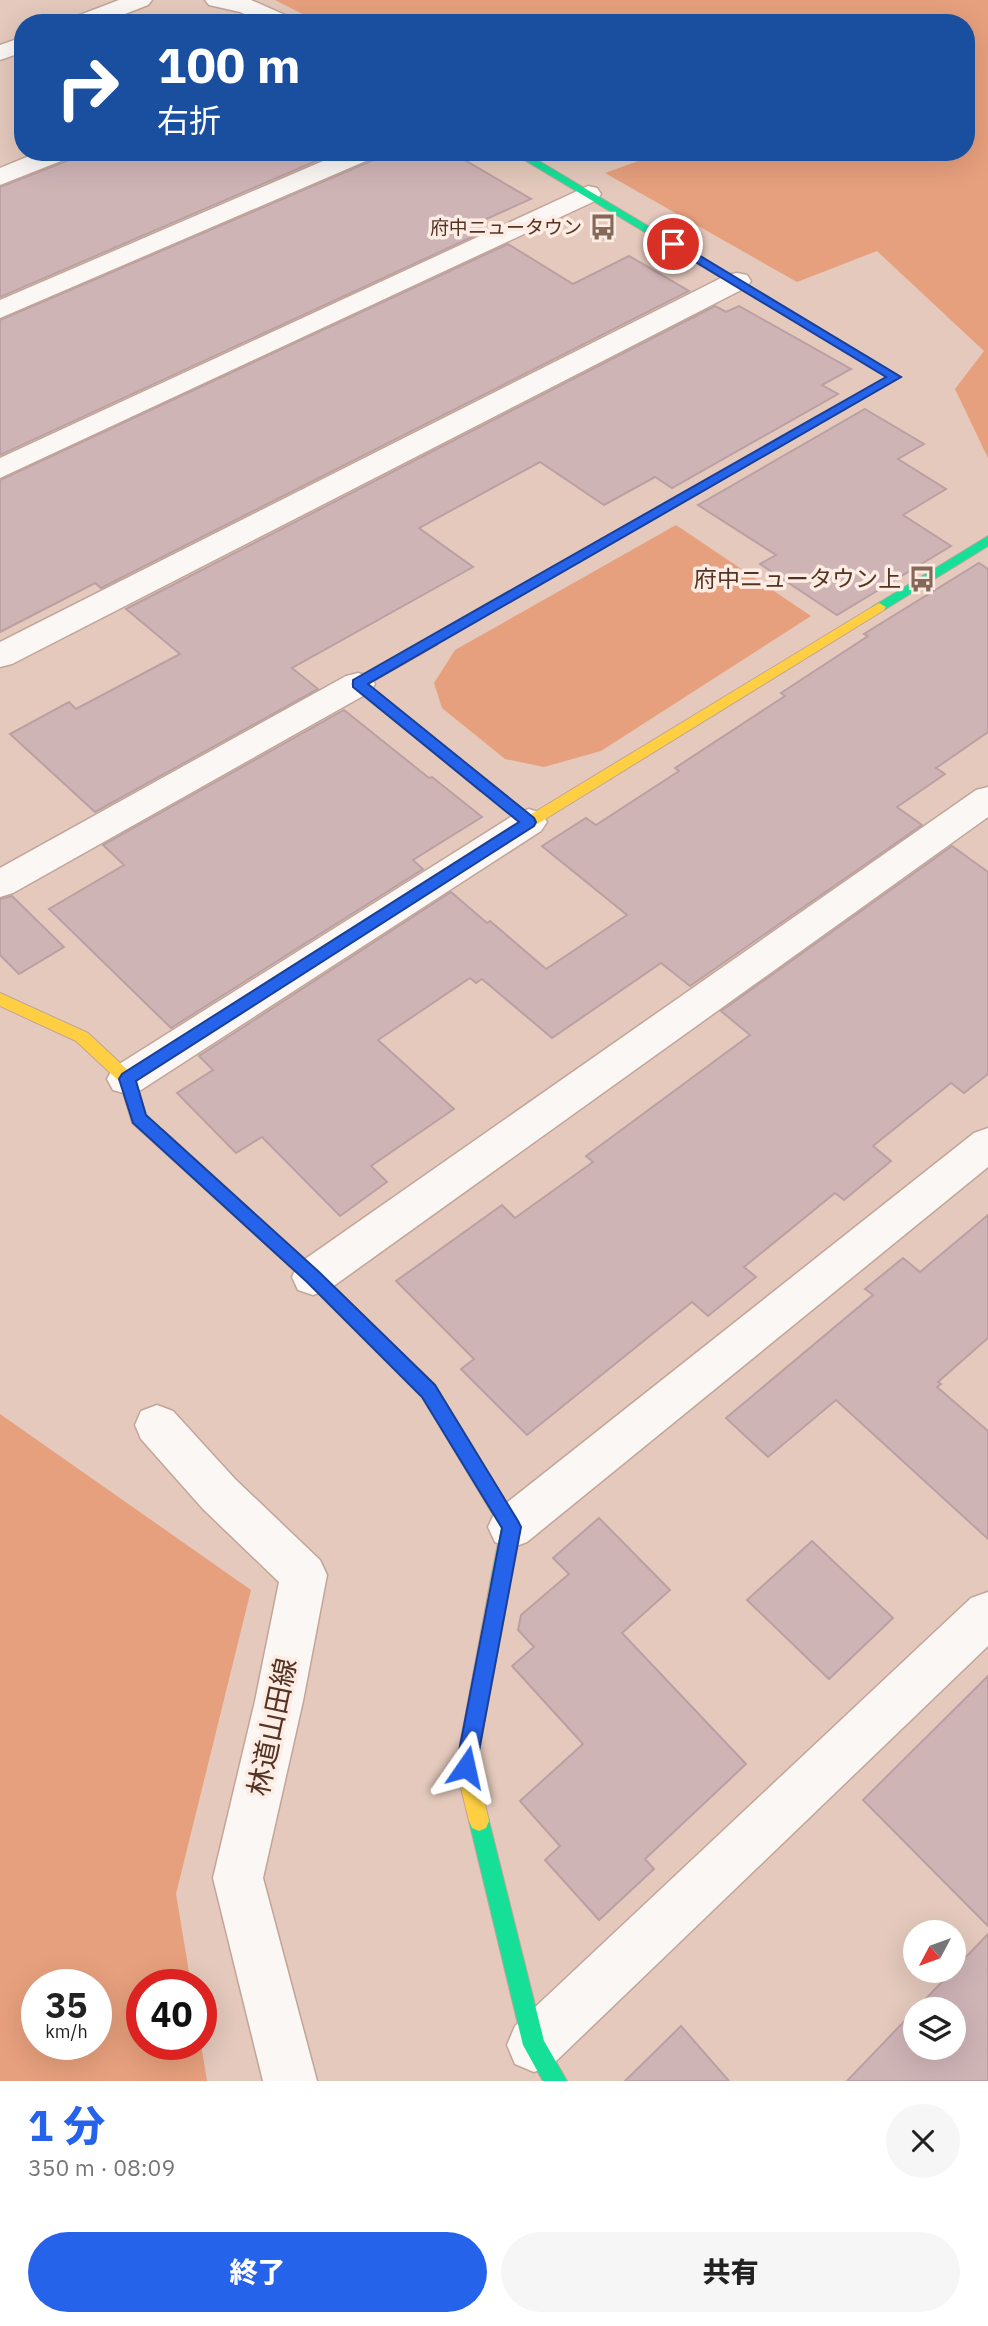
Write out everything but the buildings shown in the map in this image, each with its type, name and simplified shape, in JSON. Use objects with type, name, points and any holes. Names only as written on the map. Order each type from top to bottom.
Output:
[{"type":"street","points":[[103,14],[140,0]]},
{"type":"street","points":[[217,0],[247,6],[264,14]]},
{"type":"street","points":[[0,177],[40,161]]},
{"type":"street","points":[[0,310],[345,161]]},
{"type":"street","points":[[0,884],[358,684],[895,377],[531,161]]},
{"type":"street","points":[[0,469],[588,194]]},
{"type":"street","points":[[0,656],[737,281]]},
{"type":"street","points":[[127,1079],[529,822],[988,540]]},
{"type":"street","points":[[358,684],[529,822]]},
{"type":"street","points":[[313,1277],[988,799]]},
{"type":"street","points":[[0,999],[82,1037],[127,1079],[138,1118],[313,1277],[428,1391],[512,1527]]},
{"type":"street","points":[[545,2063],[466,1767],[512,1527],[988,1144]]},
{"type":"street","name":"林道山田線","points":[[157,1425],[219,1494],[304,1575],[279,1701],[238,1878],[289,2081]]},
{"type":"street","points":[[545,2063],[988,1614]]},
{"type":"shaded area","points":[[275,0],[988,0],[988,458],[955,389],[984,351],[877,251],[797,282],[605,173],[638,161],[975,161],[975,14],[302,14]]},
{"type":"shaded area","points":[[676,525],[811,616],[601,751],[544,767],[505,759],[442,708],[434,683],[455,650]]},
{"type":"shaded area","points":[[0,1414],[251,1590],[176,1894],[188,1969],[126,1969],[126,2060],[204,2060],[207,2081],[0,2081]]},
{"type":"traffic: fast","points":[[432,642],[895,377],[531,161]]},
{"type":"traffic: fast","points":[[879,607],[988,540]]},
{"type":"traffic: fast","points":[[157,1135],[313,1277],[428,1391],[511,1527],[500,1584]]},
{"type":"traffic: fast","points":[[479,1821],[534,2045],[556,2081]]},
{"type":"traffic: slow","points":[[485,787],[529,822],[879,607]]},
{"type":"traffic: slow","points":[[0,999],[82,1037],[127,1079],[138,1118],[157,1135]]},
{"type":"traffic: slow","points":[[479,1821],[466,1767],[500,1584]]},
{"type":"traffic: jam","points":[[432,642],[358,684],[485,787]]},
{"type":"place","name":"府中ニュータウン","points":[[603,227]]},
{"type":"place","name":"府中ニュータウン上","points":[[922,579]]},
{"type":"route","points":[[466,1767],[512,1527],[428,1391],[313,1277],[138,1118],[127,1079],[529,822],[358,684],[895,377],[673,244]]}]
